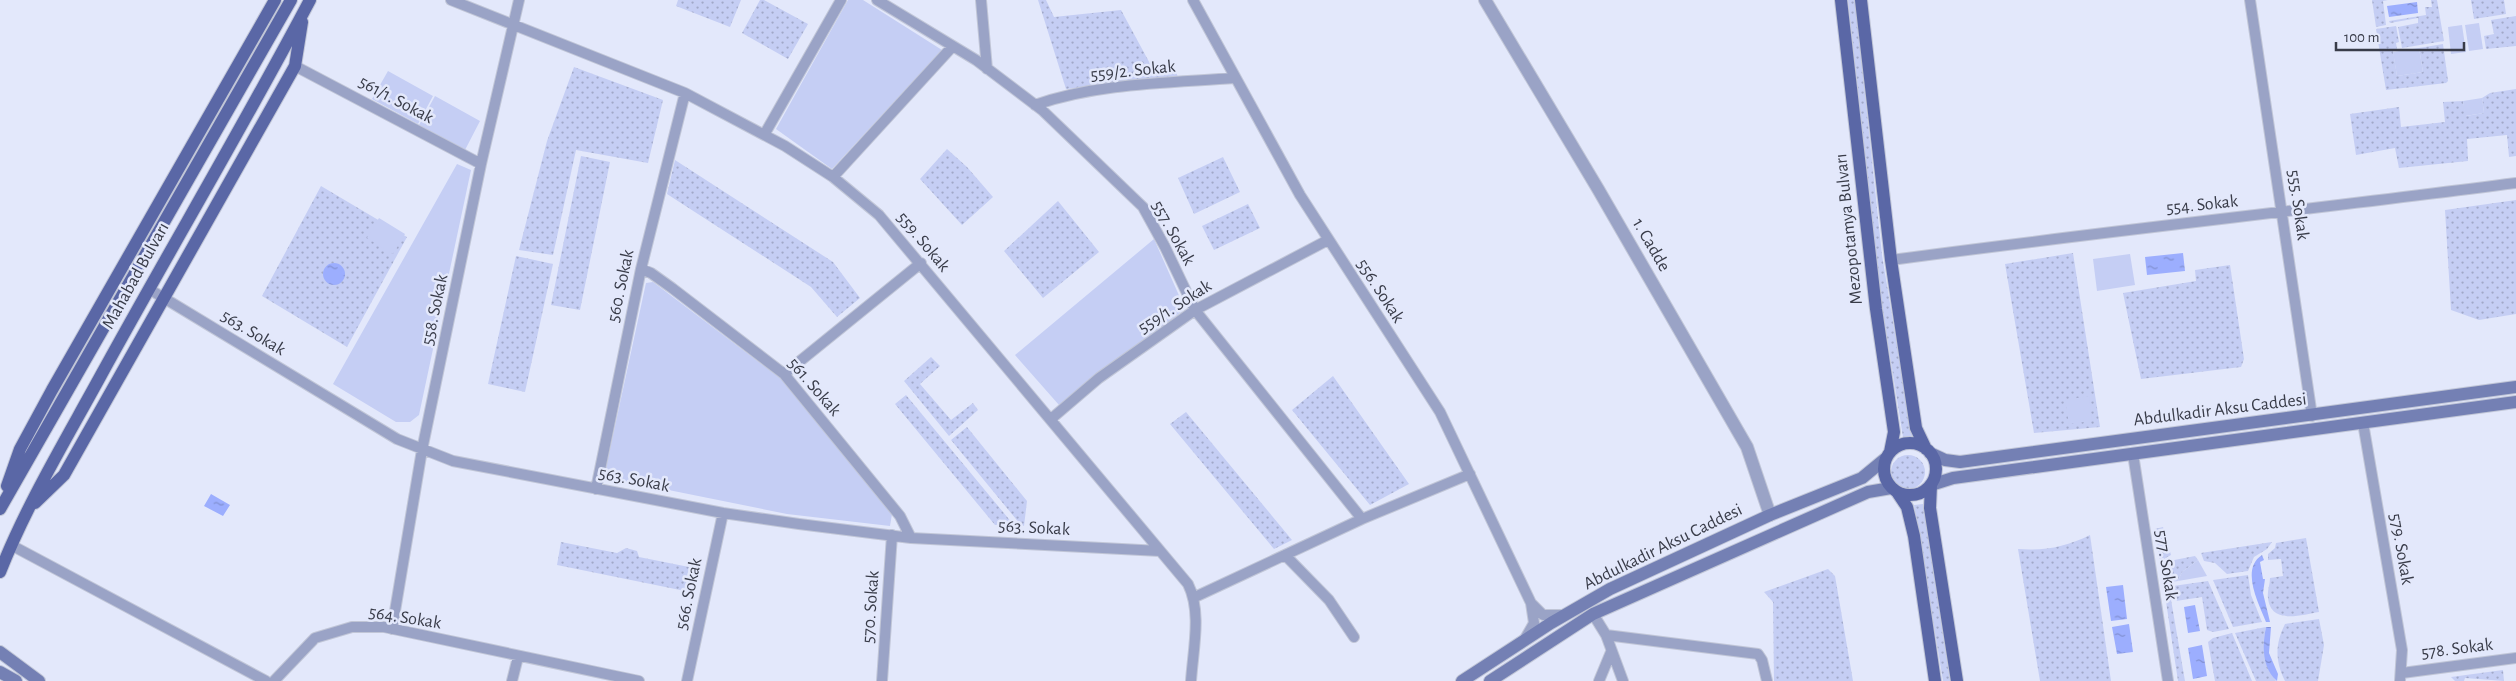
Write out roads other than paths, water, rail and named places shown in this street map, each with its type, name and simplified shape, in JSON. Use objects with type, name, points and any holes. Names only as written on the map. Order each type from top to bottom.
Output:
[{"type":"main road","points":[[0,508],[20,449],[275,0]]},
{"type":"main road","name":"Mahabad Bulvarı","points":[[0,508],[291,0]]},
{"type":"main road","name":"Mezopotamya Bulvarı","points":[[1841,0],[1876,309],[1894,432],[1888,456]]},
{"type":"main road","name":"Mezopotamya Bulvarı","points":[[1861,0],[1890,260],[1916,428],[1928,451]]},
{"type":"main road","points":[[26,512],[64,475],[295,66],[307,6]]},
{"type":"main road","name":"Mahabad Bulvarı","points":[[0,572],[26,512],[148,289],[272,72],[307,6]]},
{"type":"main road","name":"Abdulkadir Aksu Caddesi","points":[[1928,451],[1945,460],[1960,462],[2516,387]]},
{"type":"main road","name":"Abdulkadir Aksu Caddesi","points":[[1931,485],[1953,478],[2516,402]]},
{"type":"main road","points":[[1936,681],[1914,536],[1907,507],[1883,471],[1888,456],[1903,444],[1919,445],[1928,451],[1936,466],[1936,472],[1931,485],[1930,508],[1957,681]]},
{"type":"main road","name":"Abdulkadir Aksu Caddesi","points":[[1462,681],[1523,641],[1610,589],[1770,515],[1862,478],[1888,456]]},
{"type":"main road","points":[[1894,490],[1911,496],[1925,491],[1931,485]]},
{"type":"main road","name":"Abdulkadir Aksu Caddesi","points":[[1490,681],[1593,614],[1868,492],[1894,490]]},
{"type":"main road","points":[[0,652],[39,681]]},
{"type":"main road","points":[[0,672],[16,681]]},
{"type":"street","name":"559. Sokak","points":[[451,0],[513,26],[685,92],[764,135],[833,177],[879,215],[921,263],[1188,584],[1195,597]]},
{"type":"street","name":"558. Sokak","points":[[392,629],[422,450],[481,164],[519,0]]},
{"type":"street","points":[[764,135],[841,0]]},
{"type":"street","name":"557. Sokak","points":[[877,0],[987,69],[1035,105],[1102,165],[1143,207],[1166,247],[1194,310],[1362,519]]},
{"type":"street","points":[[981,0],[987,69]]},
{"type":"street","name":"556. Sokak","points":[[1193,0],[1235,78],[1328,240],[1440,412],[1531,603]]},
{"type":"street","name":"1. Cadde","points":[[1485,0],[1598,189],[1747,447],[1770,515]]},
{"type":"street","name":"555. Sokak","points":[[2250,0],[2312,416]]},
{"type":"street","points":[[833,177],[952,47]]},
{"type":"street","name":"561/1. Sokak","points":[[295,66],[481,164]]},
{"type":"street","name":"559/2. Sokak","points":[[1035,105],[1062,96],[1109,89],[1235,78]]},
{"type":"street","name":"560. Sokak","points":[[596,489],[641,269],[685,92]]},
{"type":"street","name":"554. Sokak","points":[[1890,260],[2516,183]]},
{"type":"street","name":"559/1. Sokak","points":[[1051,419],[1099,378],[1194,310],[1328,240]]},
{"type":"street","points":[[784,374],[921,263]]},
{"type":"street","name":"561. Sokak","points":[[641,269],[651,272],[784,374],[900,516],[911,538]]},
{"type":"street","name":"563. Sokak","points":[[148,289],[397,439],[453,461],[724,513],[911,538],[1160,551]]},
{"type":"street","name":"579. Sokak","points":[[2363,423],[2402,650],[2401,677]]},
{"type":"street","name":"577. Sokak","points":[[2133,454],[2168,681]]},
{"type":"street","points":[[1191,681],[1195,633],[1195,597],[1362,519],[1470,474]]},
{"type":"street","name":"566. Sokak","points":[[687,681],[724,513]]},
{"type":"street","name":"570. Sokak","points":[[882,681],[892,535]]},
{"type":"street","points":[[11,545],[266,681]]},
{"type":"street","points":[[1285,555],[1329,600],[1354,636]]},
{"type":"street","points":[[1531,603],[1542,616],[1565,615]]},
{"type":"street","points":[[1523,641],[1534,624],[1531,603]]},
{"type":"street","points":[[1593,614],[1606,635],[1623,681]]},
{"type":"street","name":"564. Sokak","points":[[274,681],[315,638],[352,627],[392,629],[639,681]]},
{"type":"street","points":[[1606,635],[1758,654],[1762,660],[1766,681]]},
{"type":"street","points":[[1599,681],[1611,652]]},
{"type":"street","points":[[512,681],[518,657]]},
{"type":"street","name":"578. Sokak","points":[[2401,677],[2516,658]]},
{"type":"water","points":[[2417,2],[2418,13],[2389,17],[2387,6]]},
{"type":"water","points":[[2183,253],[2185,271],[2147,275],[2145,257]]},
{"type":"water","points":[[334,263],[342,266],[345,274],[342,282],[334,285],[326,282],[323,274],[326,266]]},
{"type":"water","points":[[211,494],[230,505],[223,516],[204,506]]},
{"type":"water","points":[[2262,555],[2264,560],[2260,562],[2263,579],[2265,579],[2263,593],[2270,622],[2266,622],[2253,587],[2252,569]]},
{"type":"water","points":[[2123,585],[2127,619],[2111,621],[2106,587]]},
{"type":"water","points":[[2195,605],[2200,631],[2188,633],[2184,607]]},
{"type":"water","points":[[2129,624],[2133,652],[2117,654],[2112,627]]},
{"type":"water","points":[[2266,627],[2271,627],[2269,653],[2278,674],[2277,681],[2268,670],[2264,656]]},
{"type":"water","points":[[2202,645],[2207,676],[2193,679],[2188,648]]}]
